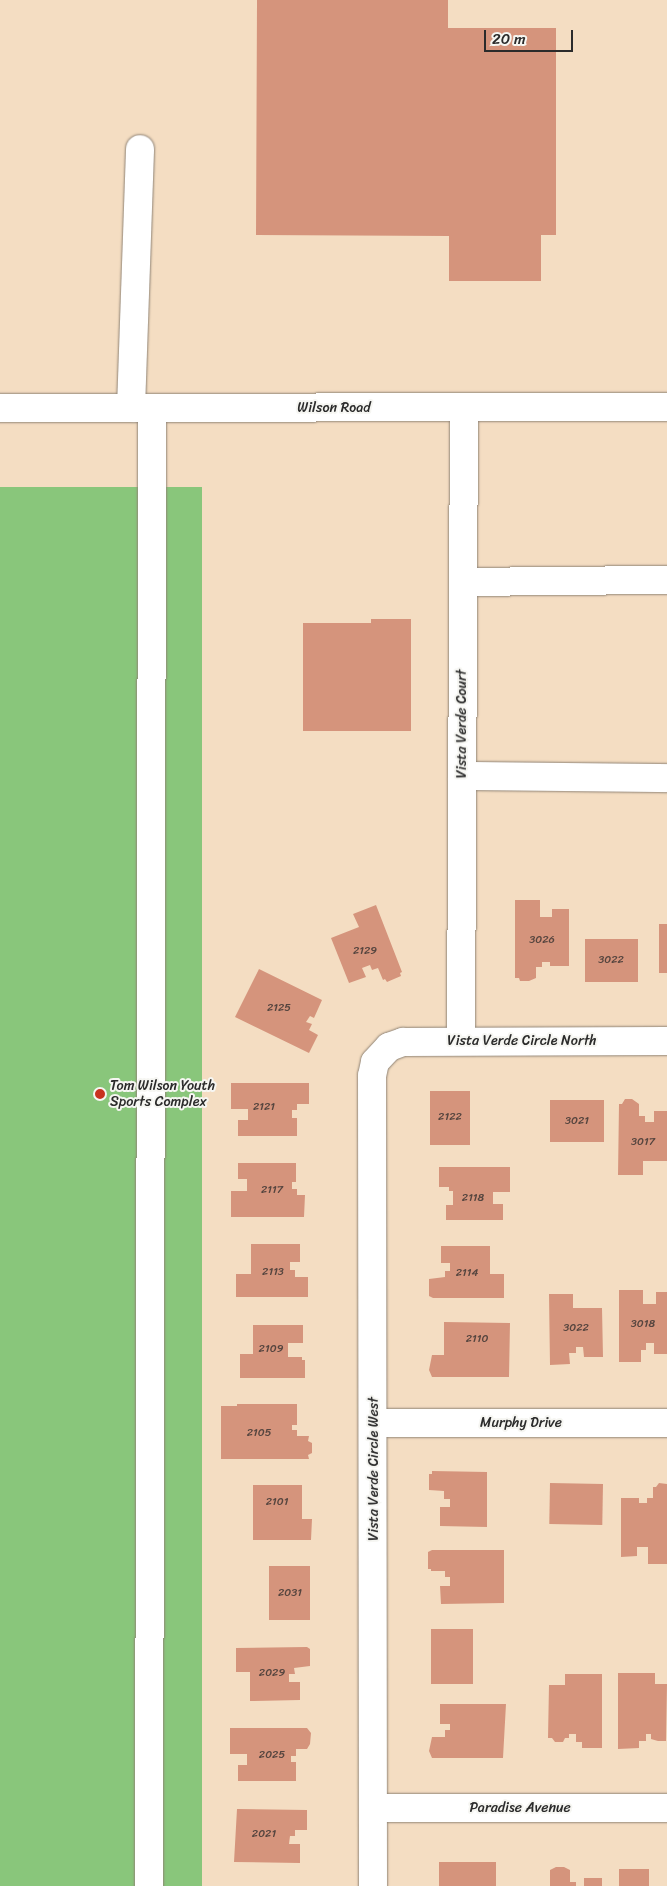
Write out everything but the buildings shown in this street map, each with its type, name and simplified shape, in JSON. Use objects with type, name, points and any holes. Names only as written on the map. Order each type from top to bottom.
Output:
[{"type":"street","points":[[140,149],[149,1886]]},
{"type":"street","name":"Vista Verde Court","points":[[461,1041],[464,407]]},
{"type":"street","name":"Wilson Road","points":[[0,408],[667,407]]},
{"type":"street","points":[[463,582],[667,580]]},
{"type":"street","points":[[462,776],[667,778]]},
{"type":"street","name":"Vista Verde Circle North","points":[[381,1053],[389,1047],[403,1042],[667,1041]]},
{"type":"street","name":"Vista Verde Circle West","points":[[373,1886],[374,1423],[372,1076],[381,1053]]},
{"type":"street","name":"Murphy Drive","points":[[374,1423],[667,1423]]},
{"type":"street","name":"Paradise Avenue","points":[[373,1808],[667,1808]]},
{"type":"green space","name":"Tom Wilson Youth Sports Complex","points":[[0,487],[202,487],[202,1886],[0,1886]]},
{"type":"place","name":"Tom Wilson Youth Sports Complex","points":[[100,1094]]}]
